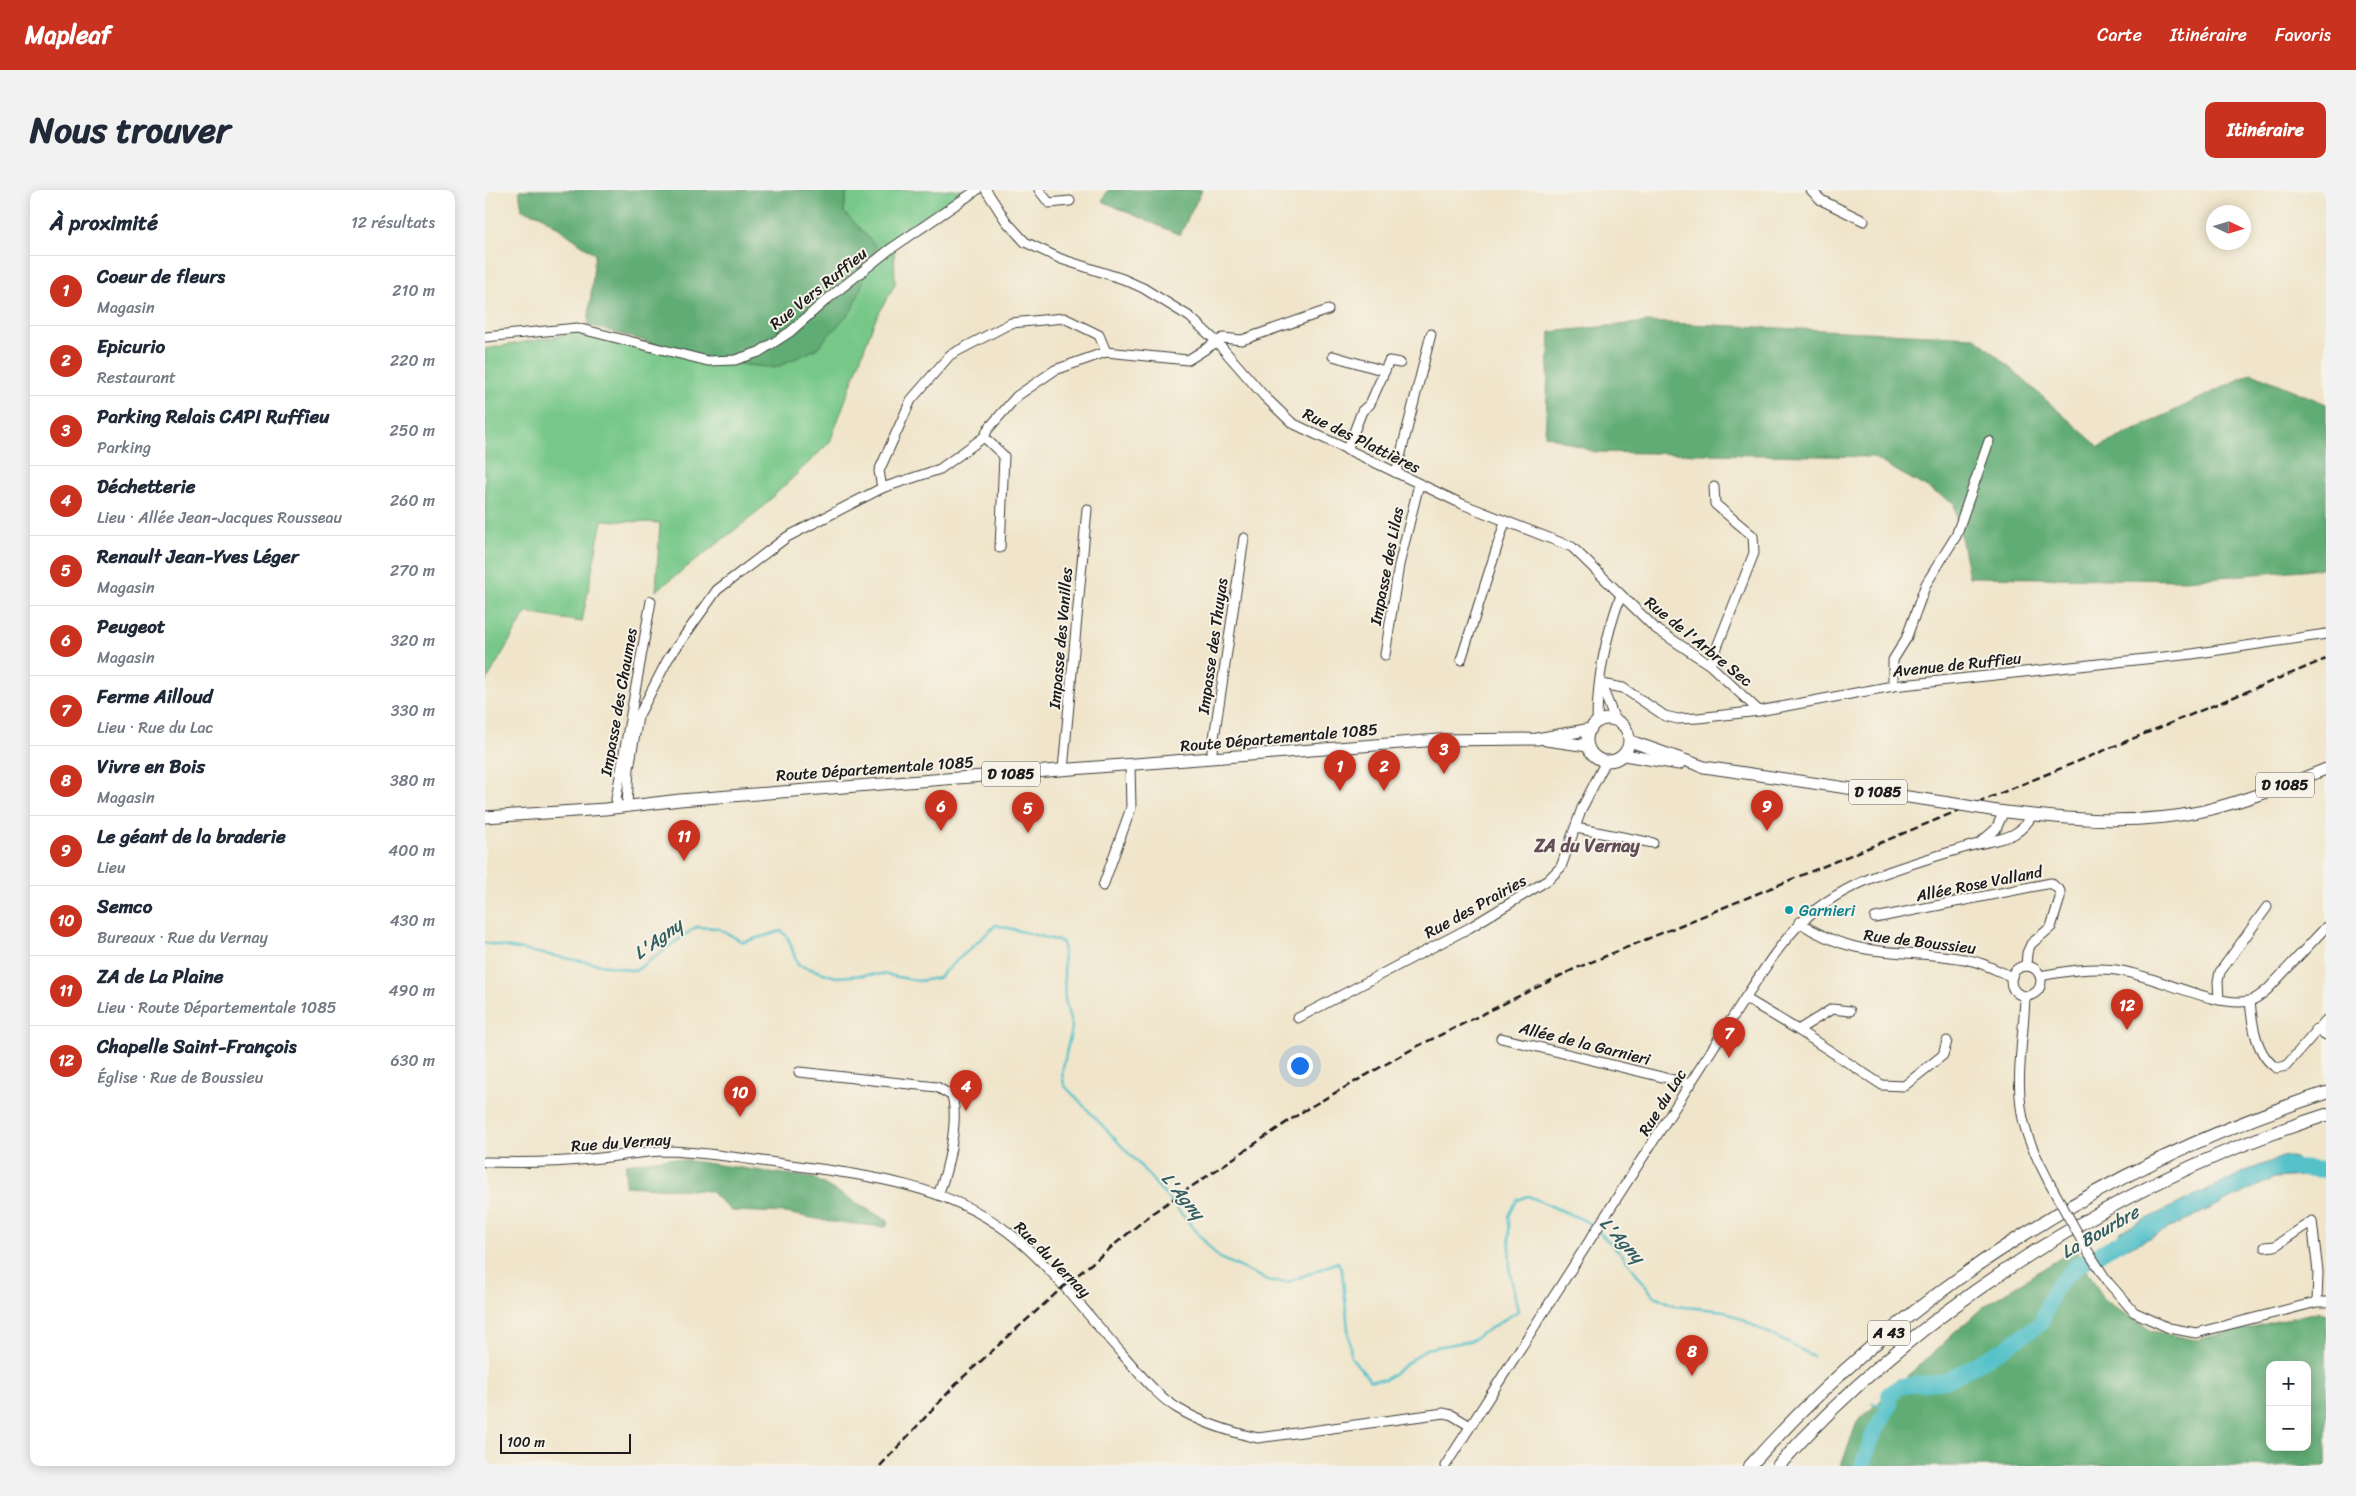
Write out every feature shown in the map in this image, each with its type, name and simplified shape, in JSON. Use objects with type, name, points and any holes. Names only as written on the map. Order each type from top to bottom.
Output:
[{"type":"highway","name":"A 43","points":[[1750,1466],[1823,1391],[1897,1326],[1984,1260],[2109,1185],[2187,1146],[2249,1120],[2326,1093]]},
{"type":"highway","name":"A 43","points":[[1777,1466],[1841,1402],[1913,1340],[2000,1274],[2052,1241],[2120,1202],[2192,1167],[2255,1140],[2326,1115]]},
{"type":"main road","points":[[1606,719],[1615,720],[1623,725],[1628,732],[1629,741],[1624,755],[1619,759],[1606,762],[1592,754],[1588,746],[1587,737],[1594,726],[1606,719]]},
{"type":"main road","name":"D 1085","points":[[1537,738],[1594,726]]},
{"type":"main road","name":"Route Départementale 1085","points":[[485,817],[623,807],[693,798],[1438,740],[1537,738]]},
{"type":"main road","name":"D 1085","points":[[1537,738],[1588,746]]},
{"type":"main road","name":"D 1085","points":[[1629,741],[1704,767]]},
{"type":"main road","name":"D 1085","points":[[1624,755],[2000,811],[2098,819],[2138,819],[2203,811],[2244,799],[2326,769]]},
{"type":"street","name":"Rue Vers Ruffieu","points":[[485,337],[577,328],[708,361],[735,360],[759,352],[791,332],[831,296],[889,250],[977,190]]},
{"type":"street","name":"Rue des Plattières","points":[[986,190],[1006,220],[1025,242],[1048,254],[1116,276],[1143,288],[1190,318],[1217,342],[1264,396],[1292,423],[1419,484],[1505,522],[1572,547],[1621,595]]},
{"type":"street","points":[[1039,190],[1049,203],[1070,201]]},
{"type":"street","points":[[1811,190],[1821,200],[1864,222]]},
{"type":"street","points":[[623,807],[637,717],[667,659],[717,590],[787,537],[882,488],[939,469],[985,436],[988,429],[1011,403],[1024,391],[1055,370],[1106,352],[1188,360],[1223,338],[1242,340],[1329,310]]},
{"type":"street","points":[[882,488],[879,471],[911,400],[950,355],[1011,323],[1064,318],[1099,335],[1106,352]]},
{"type":"street","points":[[1396,473],[1431,334]]},
{"type":"street","points":[[1333,356],[1385,371]]},
{"type":"street","points":[[1347,450],[1362,410],[1370,404],[1389,360],[1400,364]]},
{"type":"street","points":[[985,436],[1004,456],[1000,548]]},
{"type":"street","points":[[1893,686],[1893,660],[1906,640],[1926,584],[1956,536],[1989,441]]},
{"type":"street","name":"Impasse des Lilas","points":[[1385,655],[1399,565],[1419,484]]},
{"type":"street","points":[[1710,665],[1754,553],[1753,536],[1715,504],[1714,487]]},
{"type":"street","name":"Impasse des Vanilles","points":[[1063,770],[1087,509]]},
{"type":"street","points":[[1461,660],[1505,522]]},
{"type":"street","name":"Impasse des Thuyas","points":[[1211,758],[1243,538]]},
{"type":"street","points":[[1594,726],[1608,629],[1621,595]]},
{"type":"street","name":"Rue de l'Arbre Sec","points":[[1621,595],[1655,628],[1710,665],[1759,711]]},
{"type":"street","name":"Impasse des Chaumes","points":[[623,807],[616,798],[651,601]]},
{"type":"street","name":"Avenue de Ruffieu","points":[[1601,684],[1623,688],[1665,716],[1678,718],[1759,711],[1893,686],[2192,654],[2326,634]]},
{"type":"street","points":[[1601,684],[1605,699],[1615,720]]},
{"type":"street","name":"Rue des Prairies","points":[[1298,1018],[1469,928],[1539,887],[1561,867],[1582,808],[1606,762]]},
{"type":"street","points":[[1103,886],[1131,808],[1130,765]]},
{"type":"street","name":"Rue du Lac","points":[[1979,844],[1996,829],[2000,811]]},
{"type":"street","name":"Rue du Lac","points":[[1445,1466],[1745,998],[1781,944],[1799,922],[1830,899],[1871,879],[2014,834],[2030,820],[2032,815]]},
{"type":"street","points":[[1576,828],[1653,843]]},
{"type":"street","name":"Allée Rose Valland","points":[[1875,918],[2051,883],[2060,891],[2060,898],[2051,927],[2031,944],[2027,953],[2026,966]]},
{"type":"street","points":[[2219,1000],[2217,980],[2220,972],[2267,907]]},
{"type":"street","name":"Rue de Boussieu","points":[[1799,922],[1817,935],[1855,948],[1970,960],[2012,976]]},
{"type":"street","points":[[2040,976],[2077,969],[2117,970],[2154,979],[2219,1000],[2250,1001],[2259,998],[2326,926]]},
{"type":"street","points":[[2026,966],[2034,968],[2040,976],[2041,982],[2036,993],[2025,996],[2019,995],[2012,987],[2012,976],[2018,968],[2026,966]]},
{"type":"street","points":[[2025,996],[2020,1074],[2021,1110],[2030,1142],[2050,1184],[2087,1250],[2107,1281],[2133,1312],[2179,1331],[2196,1333],[2321,1302],[2312,1221],[2275,1246],[2265,1247]]},
{"type":"street","points":[[1745,998],[1882,1085],[1904,1086],[1943,1055],[1947,1041]]},
{"type":"street","points":[[2250,1001],[2254,1032],[2268,1063],[2277,1068],[2286,1066],[2326,1020]]},
{"type":"street","points":[[1798,1030],[1832,1009],[1850,1011]]},
{"type":"street","points":[[2317,1029],[2326,1035]]},
{"type":"street","name":"Allée de la Garnieri","points":[[1501,1038],[1691,1084]]},
{"type":"street","points":[[799,1072],[937,1087],[952,1096],[956,1108],[950,1148],[938,1195]]},
{"type":"street","name":"Rue du Vernay","points":[[485,1162],[539,1163],[666,1151],[717,1155],[832,1170],[880,1179],[938,1195],[976,1212],[1007,1231],[1023,1245],[1152,1388],[1175,1407],[1199,1420],[1229,1431],[1258,1438],[1444,1413],[1452,1414],[1470,1426]]},
{"type":"green space","points":[[519,190],[847,190],[844,212],[876,246],[853,309],[816,349],[775,368],[720,362],[588,325],[595,254],[540,215],[522,210]]},
{"type":"green space","points":[[847,190],[978,190],[894,245],[895,284],[874,322],[830,442],[754,515],[656,591],[660,523],[602,520],[582,622],[526,613],[485,683],[485,349],[577,333],[666,346],[875,246],[843,212]]},
{"type":"green space","points":[[1108,190],[1202,190],[1180,235],[1102,201]]},
{"type":"green space","points":[[1647,322],[1975,337],[2099,447],[2252,373],[2326,404],[2326,568],[2185,580],[1969,577],[1954,503],[1872,457],[1595,452],[1545,435],[1550,332]]},
{"type":"green space","points":[[669,1158],[813,1178],[888,1221],[886,1227],[832,1222],[786,1213],[731,1211],[710,1191],[625,1186],[626,1164]]},
{"type":"green space","points":[[2076,1248],[2103,1299],[2152,1331],[2196,1340],[2317,1312],[2326,1314],[2326,1466],[1841,1466],[1857,1422],[1983,1307]]},
{"type":"water","points":[[2285,1156],[2295,1158],[2304,1165],[2303,1176],[2274,1178],[2128,1248],[2119,1232],[2246,1171]]},
{"type":"waterway","name":"L'Agny","points":[[485,943],[635,971],[696,927],[717,928],[743,942],[782,931],[788,938],[798,965],[836,977],[882,974],[919,981],[938,978],[996,925],[1063,942],[1065,1000],[1072,1028],[1062,1072],[1064,1085],[1138,1163],[1218,1257],[1272,1282],[1288,1282],[1338,1262],[1342,1271],[1351,1357],[1370,1380],[1385,1380],[1426,1349],[1470,1341],[1518,1311],[1510,1273],[1509,1216],[1517,1200],[1528,1196],[1588,1222],[1620,1252],[1653,1295],[1675,1306],[1725,1311],[1813,1356]]},
{"type":"waterway","name":"La Bourbre","points":[[2281,1167],[2326,1170]]},
{"type":"waterway","name":"La Bourbre","points":[[1862,1466],[1873,1435],[1890,1405],[1889,1394],[1901,1386],[1946,1381],[2005,1348],[2041,1323],[2054,1289],[2075,1267],[2142,1230]]},
{"type":"waterway","name":"L'Agny","points":[[1872,1404],[1890,1405]]},
{"type":"railway","points":[[880,1466],[960,1380],[1063,1287],[1154,1212],[1305,1110],[1416,1047],[1572,970],[2326,659]]},
{"type":"place","name":"Parking Relais CAPI Ruffieu","points":[[1444,774]]},
{"type":"place","name":"Coeur de fleurs","points":[[1340,791]]},
{"type":"place","name":"Epicurio","points":[[1384,791]]},
{"type":"place","name":"Peugeot","points":[[941,831]]},
{"type":"place","name":"Le géant de la braderie","points":[[1767,831]]},
{"type":"place","name":"Renault Jean-Yves Léger","points":[[1028,833]]},
{"type":"place","name":"ZA de La Plaine","points":[[684,861]]},
{"type":"place","name":"Garnieri","points":[[1789,910]]},
{"type":"place","name":"Chapelle Saint-François","points":[[2127,1030]]},
{"type":"place","name":"Ferme Ailloud","points":[[1729,1058]]},
{"type":"place","name":"Déchetterie","points":[[966,1111]]},
{"type":"place","name":"Semco","points":[[740,1117]]},
{"type":"place","name":"Vivre en Bois","points":[[1692,1376]]},
{"type":"district","name":"ZA du Vernay","points":[[1587,846]]}]
